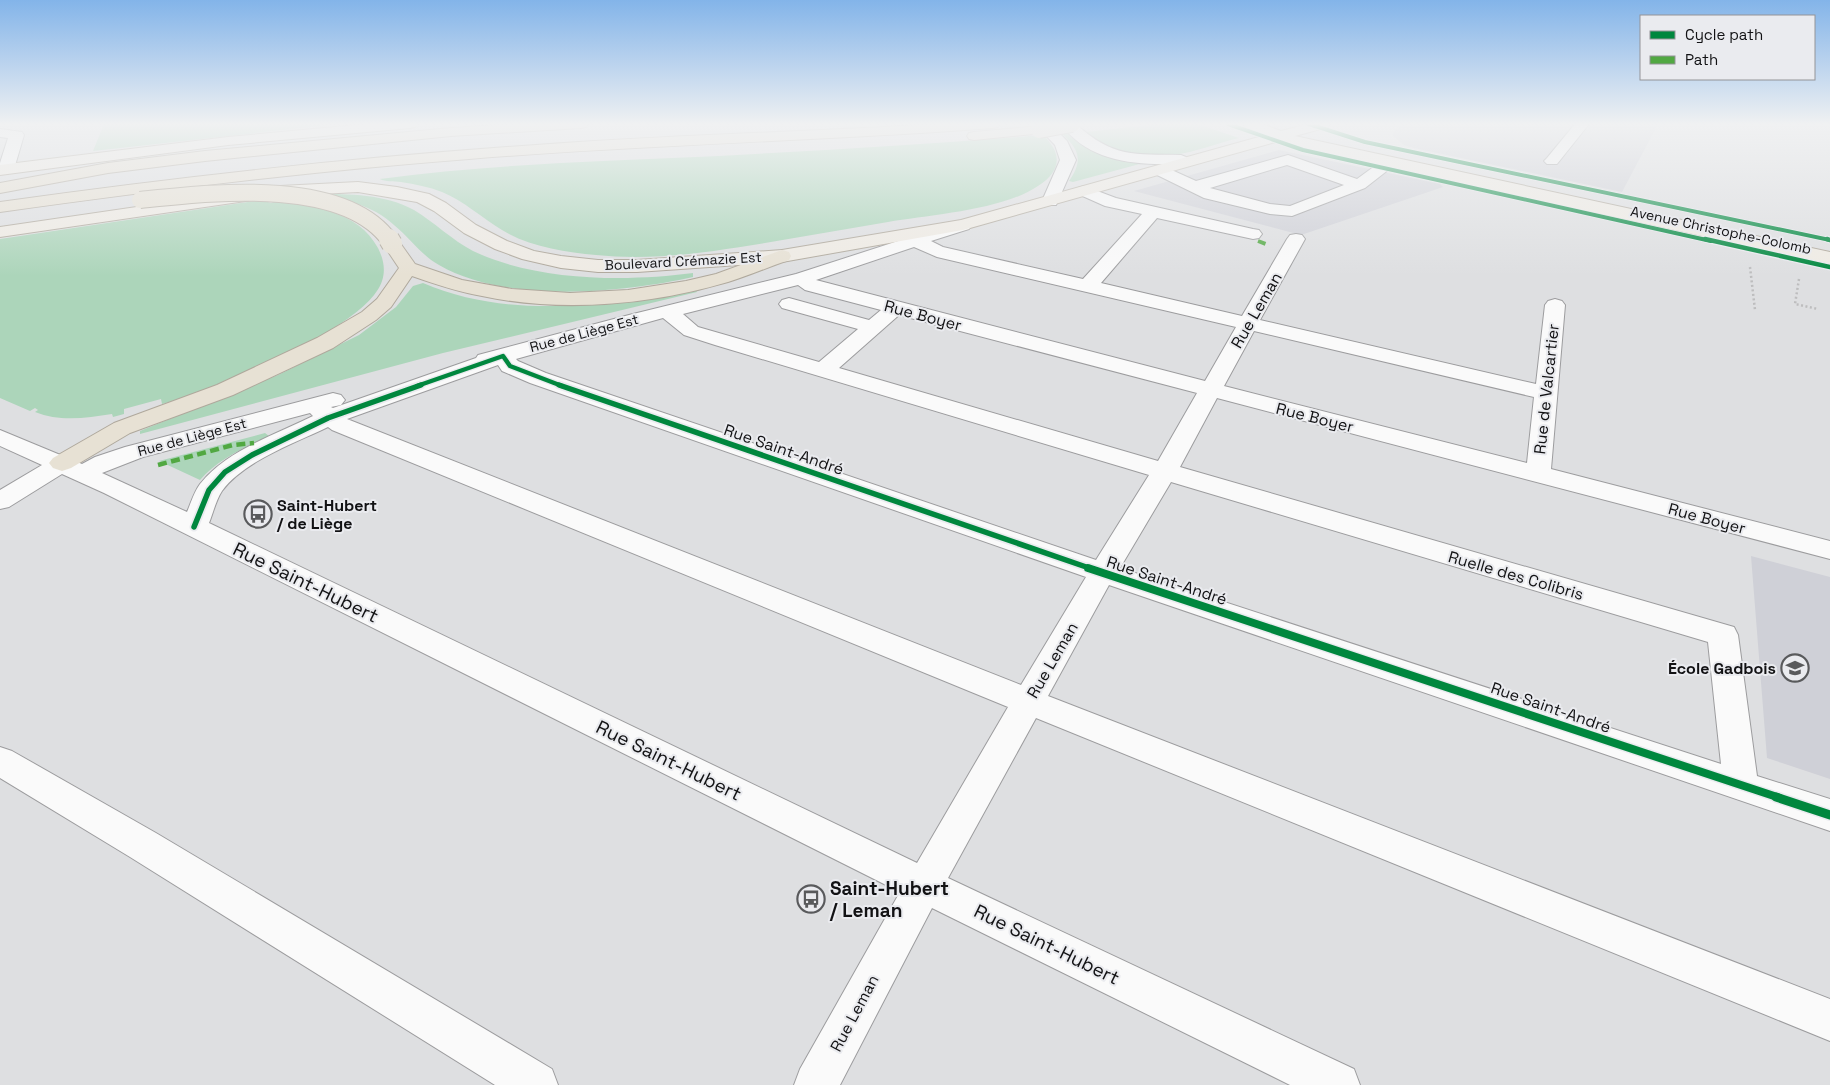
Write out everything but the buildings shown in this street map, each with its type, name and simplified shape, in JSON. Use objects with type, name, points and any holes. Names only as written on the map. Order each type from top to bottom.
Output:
[{"type":"highway","points":[[0,188],[72,175]]},
{"type":"highway","points":[[0,193],[141,175]]},
{"type":"highway","points":[[0,209],[257,175]]},
{"type":"highway","points":[[327,187],[379,175]]},
{"type":"highway","points":[[0,209],[216,193],[259,193],[301,197],[340,206],[371,220],[385,233],[408,268],[464,286],[502,294],[547,298],[585,298],[637,294],[706,281],[782,256]]},
{"type":"highway","points":[[73,468],[122,428],[225,390],[325,343],[369,316],[384,303],[408,268]]},
{"type":"main road","points":[[1084,191],[1142,175]]},
{"type":"main road","name":"Avenue Christophe-Colomb","points":[[1447,175],[1830,258]]},
{"type":"main road","name":"Avenue Christophe-Colomb","points":[[1492,175],[1830,246]]},
{"type":"main road","name":"Boulevard Crémazie Est","points":[[0,232],[274,191],[327,187],[370,188],[412,195],[433,203],[470,228],[501,245],[529,255],[562,262],[598,266],[652,266],[782,256],[963,225]]},
{"type":"main road","name":"Rue de Liège Est","points":[[963,225],[1084,191]]},
{"type":"street","points":[[1050,200],[1063,175]]},
{"type":"street","points":[[1169,175],[1210,194],[1270,209],[1292,211],[1359,185],[1373,175]]},
{"type":"street","points":[[1194,187],[1237,175]]},
{"type":"street","points":[[1330,175],[1359,185]]},
{"type":"street","points":[[1084,191],[1110,202],[1253,234]]},
{"type":"street","points":[[1087,287],[1154,212]]},
{"type":"street","name":"Rue de Liège Est","points":[[0,501],[73,468],[104,462],[134,452],[323,411],[503,356],[668,311],[802,278],[963,225]]},
{"type":"street","name":"Rue Leman","points":[[816,1085],[880,964],[1296,239]]},
{"type":"street","points":[[915,241],[930,249],[982,262],[1545,393]]},
{"type":"street","points":[[982,262],[1014,252]]},
{"type":"street","name":"Rue Boyer","points":[[802,278],[812,286],[824,290],[1830,550]]},
{"type":"street","points":[[789,304],[866,333]]},
{"type":"street","name":"Rue de Valcartier","points":[[1538,474],[1555,305]]},
{"type":"street","points":[[822,370],[894,308]]},
{"type":"street","points":[[668,311],[691,331],[1164,472]]},
{"type":"street","points":[[823,328],[866,333]]},
{"type":"street","name":"Rue Saint-André","points":[[503,356],[510,366],[538,378],[1103,573],[1830,815]]},
{"type":"street","points":[[194,527],[209,490],[225,472],[252,454],[306,426],[323,411],[340,425],[1029,702],[1830,1020]]},
{"type":"street","name":"Rue Saint-Hubert","points":[[0,437],[73,468],[1338,1085]]},
{"type":"street","name":"Ruelle des Colibris","points":[[1164,472],[1723,635],[1741,785]]},
{"type":"street","points":[[0,761],[143,845],[536,1085]]},
{"type":"path","points":[[1749,261],[1755,310]]},
{"type":"path","points":[[1800,272],[1795,304],[1818,309]]},
{"type":"shaded area","points":[[1192,175],[1396,175],[1440,184],[1443,187],[1301,235],[1134,191]]},
{"type":"shaded area","points":[[1540,175],[1631,175],[1622,192]]},
{"type":"shaded area","name":"École Gadbois","points":[[1751,556],[1830,577],[1830,779],[1767,758]]},
{"type":"green space","points":[[417,175],[1050,175],[1038,186],[1023,194],[986,206],[765,243],[702,252],[639,257],[596,255],[536,245],[502,230],[442,192],[417,185],[380,179]]},
{"type":"green space","points":[[1073,175],[1100,175],[1073,182],[1069,181]]},
{"type":"green space","points":[[318,194],[367,196],[403,205],[414,210],[473,251],[498,261],[524,268],[552,274],[581,277],[639,278],[693,273],[693,277],[664,283],[599,291],[564,292],[497,286],[466,277],[439,265],[386,218],[368,208]]},
{"type":"green space","points":[[261,200],[271,203],[276,201],[320,208],[347,218],[359,226],[378,248],[383,264],[382,281],[370,299],[348,318],[284,355],[215,386],[162,404],[161,399],[124,409],[124,414],[113,417],[112,414],[83,418],[63,418],[35,412],[38,410],[35,408],[30,411],[0,398],[0,239]]},
{"type":"green space","points":[[423,283],[456,295],[489,302],[524,305],[593,304],[696,290],[697,292],[443,353],[140,434],[140,431],[278,375],[359,335],[396,307],[413,286]]},
{"type":"green space","points":[[265,433],[269,436],[223,460],[200,480],[159,461]]},
{"type":"marked path","points":[[1258,241],[1266,244]]},
{"type":"marked path","points":[[158,465],[233,445],[254,443]]},
{"type":"cycle path","points":[[1414,175],[1830,267]]},
{"type":"cycle path","points":[[1520,175],[1830,240]]},
{"type":"cycle path","points":[[194,527],[209,490],[225,472],[252,455],[328,418],[503,356],[510,366],[538,378],[1103,573],[1830,815]]},
{"type":"place","name":"Saint-Hubert / de Liège","points":[[258,514]]},
{"type":"place","name":"École Gadbois","points":[[1795,668]]},
{"type":"place","name":"Saint-Hubert / Leman","points":[[811,899]]}]
